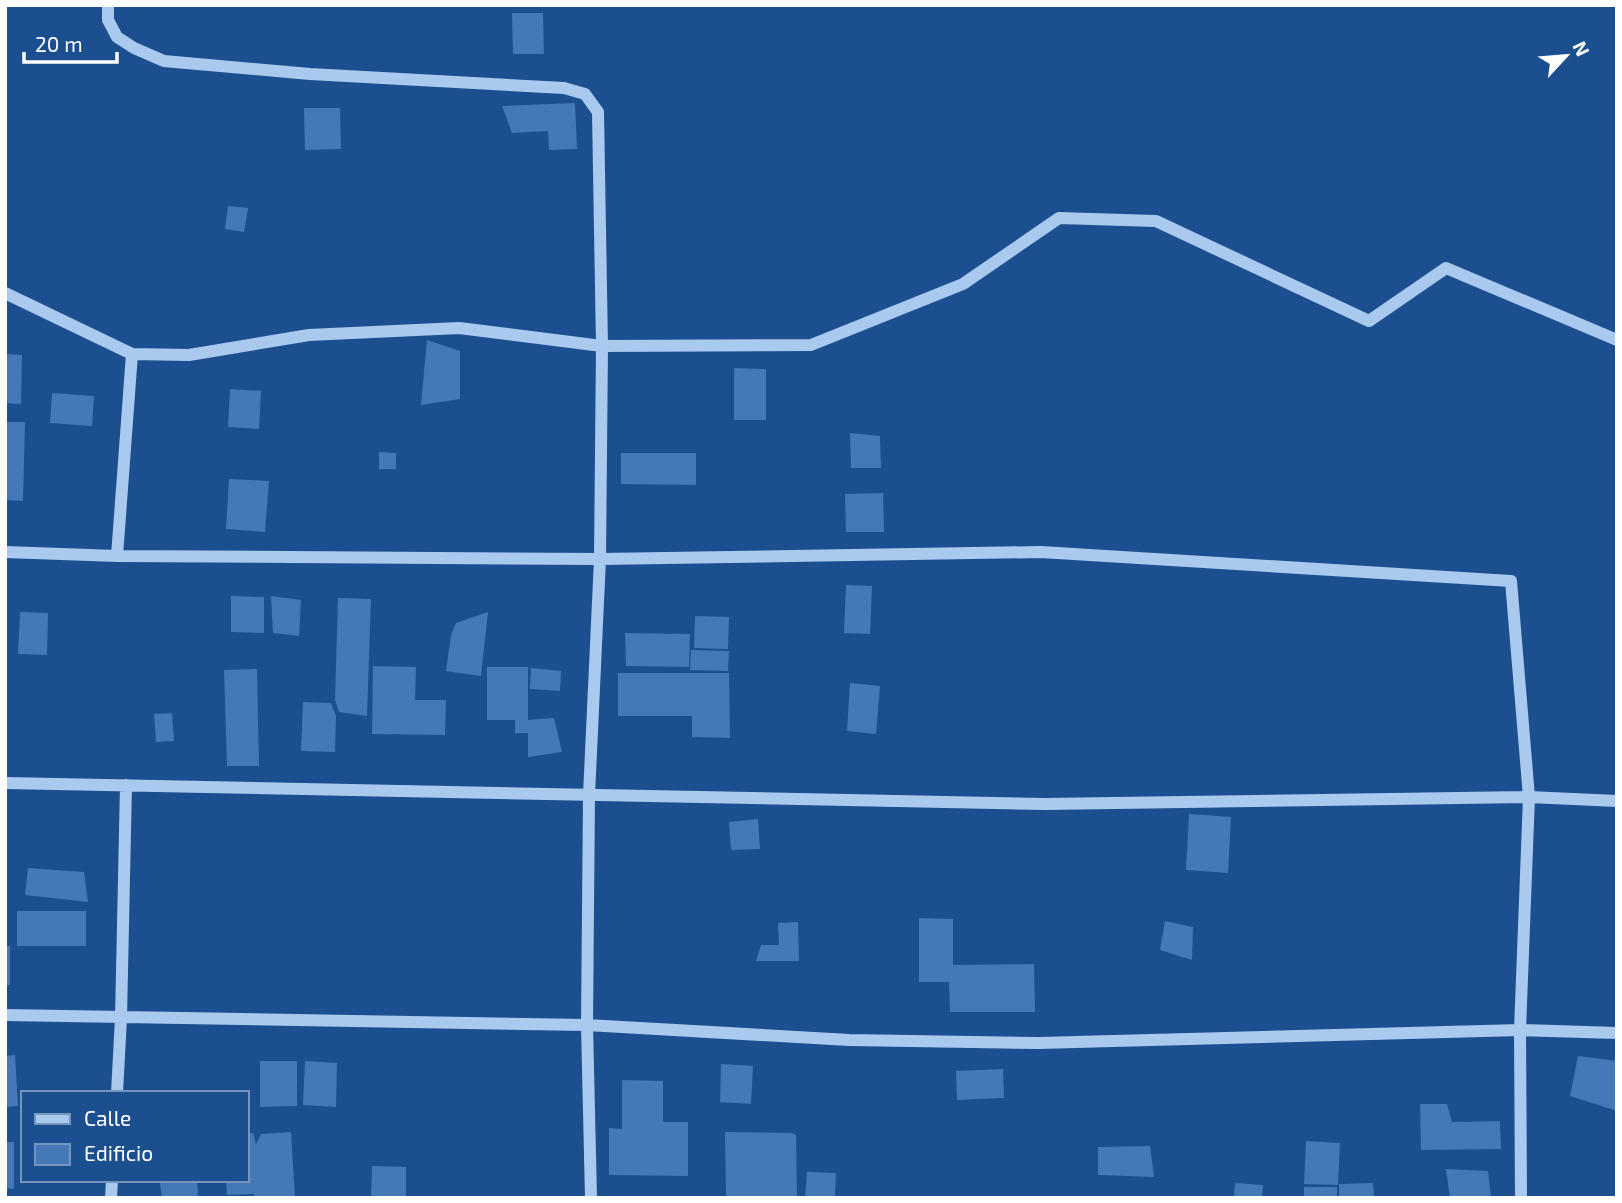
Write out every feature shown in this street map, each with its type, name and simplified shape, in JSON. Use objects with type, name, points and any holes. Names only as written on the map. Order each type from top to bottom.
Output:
[{"type":"street","points":[[108,5],[108,20],[117,37],[164,61],[310,74],[564,89],[585,94],[598,112],[602,345],[600,559],[589,795],[587,1025],[591,1198]]},
{"type":"street","points":[[5,293],[132,354],[189,355],[309,335],[459,328],[602,345],[811,345],[963,284],[1059,218],[1156,221],[1369,321],[1446,268],[1617,341]]},
{"type":"street","points":[[117,556],[132,354]]},
{"type":"street","points":[[5,552],[117,556],[600,559],[1041,552],[1511,581],[1529,797],[1520,1030],[1521,1198]]},
{"type":"street","points":[[5,783],[1045,804],[1529,797],[1617,801]]},
{"type":"street","points":[[117,1091],[126,785]]},
{"type":"street","points":[[5,1015],[587,1025],[849,1040],[1039,1043],[1520,1030],[1617,1032]]},
{"type":"building","points":[[512,13],[543,13],[544,54],[513,54]]},
{"type":"building","points":[[575,103],[577,149],[549,150],[548,131],[512,133],[502,106]]},
{"type":"building","points":[[304,108],[340,108],[341,149],[305,150]]},
{"type":"building","points":[[228,206],[248,208],[244,232],[225,229]]},
{"type":"building","points":[[427,340],[460,351],[460,399],[421,405]]},
{"type":"building","points":[[5,354],[22,355],[21,404],[5,403]]},
{"type":"building","points":[[734,368],[766,369],[766,420],[734,420]]},
{"type":"building","points":[[230,389],[261,391],[259,429],[228,427]]},
{"type":"building","points":[[52,393],[94,396],[92,426],[50,423]]},
{"type":"building","points":[[5,422],[25,422],[23,501],[5,500]]},
{"type":"building","points":[[850,433],[880,436],[881,468],[851,468]]},
{"type":"building","points":[[379,452],[396,453],[396,469],[379,469]]},
{"type":"building","points":[[621,453],[696,453],[696,485],[621,484]]},
{"type":"building","points":[[229,479],[269,481],[265,532],[226,529]]},
{"type":"building","points":[[883,493],[884,532],[846,532],[845,494]]},
{"type":"building","points":[[846,585],[872,586],[870,634],[844,633]]},
{"type":"building","points":[[231,596],[264,597],[264,633],[231,632]]},
{"type":"building","points":[[271,596],[301,600],[299,636],[273,633]]},
{"type":"building","points":[[338,598],[371,599],[367,716],[339,712],[335,700]]},
{"type":"building","points":[[20,612],[48,613],[47,655],[18,654]]},
{"type":"building","points":[[488,612],[481,676],[446,671],[451,635],[456,623]]},
{"type":"building","points":[[695,616],[729,617],[728,649],[694,648]]},
{"type":"building","points":[[625,633],[690,634],[689,667],[626,666]]},
{"type":"building","points":[[691,650],[729,651],[728,671],[690,670]]},
{"type":"building","points":[[373,666],[416,667],[415,700],[446,700],[445,735],[372,734]]},
{"type":"building","points":[[487,667],[528,667],[528,720],[554,718],[562,752],[528,757],[528,733],[515,733],[515,720],[487,720]]},
{"type":"building","points":[[531,668],[561,671],[560,691],[530,689]]},
{"type":"building","points":[[257,669],[259,766],[227,766],[224,670]]},
{"type":"building","points":[[618,673],[729,673],[730,738],[692,737],[692,716],[618,716]]},
{"type":"building","points":[[850,683],[880,686],[876,734],[847,731]]},
{"type":"building","points":[[303,702],[331,703],[336,716],[335,752],[301,751]]},
{"type":"building","points":[[172,713],[174,741],[156,742],[154,714]]},
{"type":"building","points":[[1189,814],[1231,817],[1228,873],[1186,870]]},
{"type":"building","points":[[758,819],[760,849],[731,850],[729,822]]},
{"type":"building","points":[[28,868],[84,872],[88,902],[25,895]]},
{"type":"building","points":[[17,911],[86,911],[86,946],[17,946]]},
{"type":"building","points":[[919,918],[953,919],[953,965],[1034,964],[1035,1012],[950,1012],[949,982],[919,982]]},
{"type":"building","points":[[1165,921],[1193,927],[1192,960],[1160,950]]},
{"type":"building","points":[[798,922],[799,961],[756,961],[761,945],[779,945],[778,923]]},
{"type":"building","points":[[5,946],[10,946],[10,985],[5,985]]},
{"type":"building","points":[[15,1055],[18,1106],[5,1107],[5,1056]]},
{"type":"building","points":[[1578,1056],[1617,1061],[1617,1111],[1570,1096]]},
{"type":"building","points":[[260,1061],[297,1061],[297,1106],[260,1107]]},
{"type":"building","points":[[305,1061],[337,1063],[336,1107],[303,1105]]},
{"type":"building","points":[[721,1064],[753,1066],[751,1104],[720,1102]]},
{"type":"building","points":[[1003,1069],[1004,1098],[957,1100],[956,1071]]},
{"type":"building","points":[[622,1080],[663,1081],[663,1122],[688,1122],[688,1176],[609,1175],[609,1128],[622,1129]]},
{"type":"building","points":[[1420,1104],[1447,1104],[1452,1122],[1500,1121],[1501,1149],[1421,1150]]},
{"type":"building","points":[[291,1132],[295,1198],[254,1198],[254,1194],[227,1195],[226,1182],[248,1182],[248,1133],[253,1133],[256,1144],[261,1134]]},
{"type":"building","points":[[725,1132],[796,1135],[797,1198],[726,1198]]},
{"type":"building","points":[[1306,1141],[1340,1143],[1338,1185],[1304,1184]]},
{"type":"building","points":[[5,1142],[14,1142],[14,1189],[5,1188]]},
{"type":"building","points":[[1150,1146],[1154,1177],[1098,1175],[1098,1147]]},
{"type":"building","points":[[372,1166],[406,1167],[406,1198],[371,1198]]},
{"type":"building","points":[[1446,1169],[1488,1171],[1491,1197],[1450,1198]]},
{"type":"building","points":[[807,1172],[836,1173],[835,1198],[805,1198]]},
{"type":"building","points":[[197,1182],[198,1198],[162,1198],[160,1183]]},
{"type":"building","points":[[1235,1183],[1263,1185],[1262,1198],[1234,1198]]},
{"type":"building","points":[[1373,1183],[1374,1198],[1339,1198],[1339,1184]]},
{"type":"building","points":[[1304,1187],[1337,1187],[1337,1198],[1304,1198]]}]
